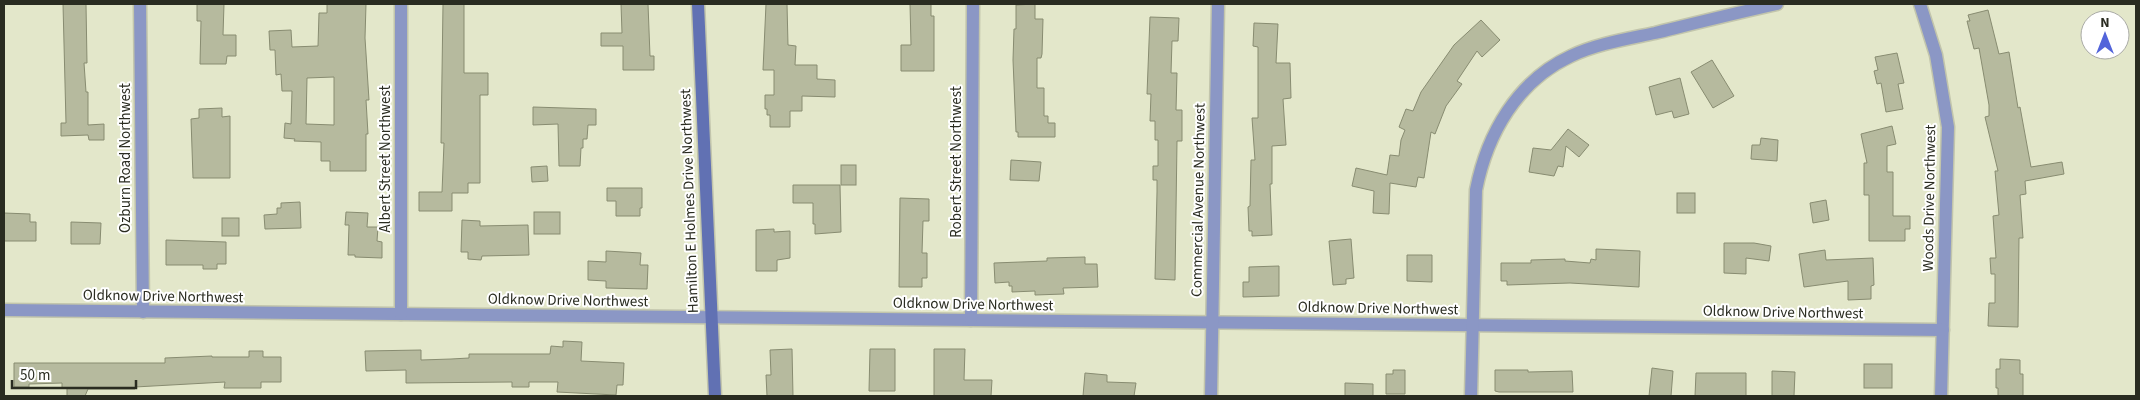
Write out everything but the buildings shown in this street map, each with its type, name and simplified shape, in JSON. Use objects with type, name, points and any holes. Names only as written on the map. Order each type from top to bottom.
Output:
[{"type":"main road","name":"Hamilton E Holmes Drive Northwest","points":[[698,4],[710,317],[715,396]]},
{"type":"street","name":"Ozburn Road Northwest","points":[[140,4],[143,312]]},
{"type":"street","name":"Albert Street Northwest","points":[[401,4],[401,314]]},
{"type":"street","name":"Robert Street Northwest","points":[[971,320],[973,4]]},
{"type":"street","name":"Commercial Avenue Northwest","points":[[1211,396],[1218,4]]},
{"type":"street","points":[[1471,396],[1476,190],[1480,166],[1490,140],[1503,116],[1520,95],[1540,76],[1570,56],[1602,46],[1777,4]]},
{"type":"street","name":"Woods Drive Northwest","points":[[1920,4],[1936,55],[1948,127],[1941,396]]},
{"type":"street","name":"Oldknow Drive Northwest","points":[[4,310],[1943,330]]}]
